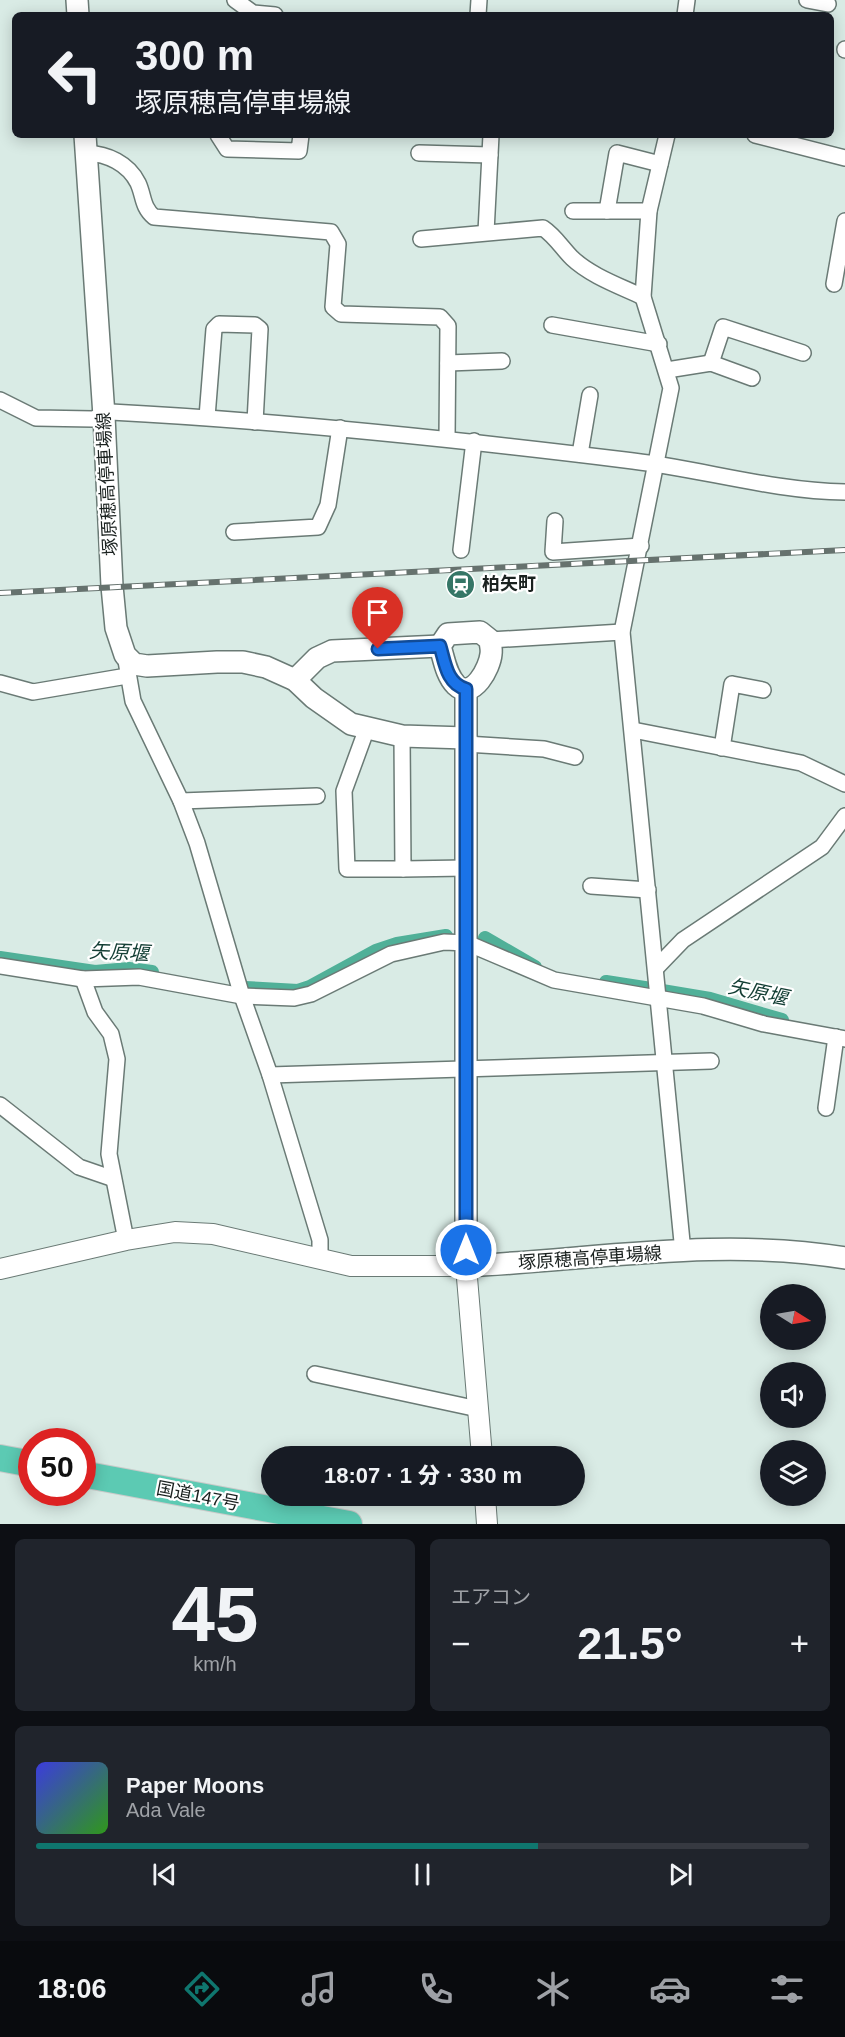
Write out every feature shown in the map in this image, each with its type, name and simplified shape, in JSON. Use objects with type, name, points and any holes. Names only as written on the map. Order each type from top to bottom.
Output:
[{"type":"highway","points":[[0,1458],[18,1461]]},
{"type":"highway","name":"国道147号","points":[[96,1477],[349,1524]]},
{"type":"main road","name":"塚原穂高停車場線","points":[[86,144],[104,416],[112,586],[116,628],[126,665]]},
{"type":"main road","points":[[480,632],[490,640],[491,655],[486,671],[477,685],[466,689],[457,687],[447,673],[440,646],[448,634],[480,632]]},
{"type":"main road","points":[[295,681],[316,658],[332,651],[440,646]]},
{"type":"main road","points":[[126,665],[243,662],[266,667],[295,681],[351,724],[402,736],[466,741]]},
{"type":"main road","points":[[466,689],[466,1266]]},
{"type":"main road","name":"塚原穂高停車場線","points":[[466,1266],[731,1249],[802,1251],[845,1258]]},
{"type":"street","points":[[807,0],[828,4]]},
{"type":"street","points":[[220,138],[227,149],[299,151],[301,138]]},
{"type":"street","points":[[486,232],[491,138]]},
{"type":"street","points":[[666,138],[649,211],[643,297],[671,388],[622,632],[657,967],[658,998],[683,1252]]},
{"type":"street","points":[[768,138],[845,158]]},
{"type":"street","points":[[86,144],[122,164],[138,182],[146,210],[154,217],[331,232],[338,244],[333,307],[341,314],[440,317],[448,326],[447,438]]},
{"type":"street","points":[[419,153],[490,155]]},
{"type":"street","points":[[607,211],[618,153],[660,164]]},
{"type":"street","points":[[573,211],[649,211]]},
{"type":"street","points":[[834,284],[845,221]]},
{"type":"street","points":[[421,239],[543,228],[554,235],[573,259],[605,280],[643,297]]},
{"type":"street","points":[[207,417],[214,329],[219,324],[255,325],[260,329],[255,422]]},
{"type":"street","points":[[552,325],[659,344]]},
{"type":"street","points":[[711,363],[723,327],[803,353]]},
{"type":"street","points":[[448,363],[502,361]]},
{"type":"street","points":[[667,370],[711,363],[752,378]]},
{"type":"street","points":[[580,454],[590,395]]},
{"type":"street","points":[[0,400],[36,418],[93,419],[111,412],[340,428],[447,438],[656,463],[810,492],[845,492]]},
{"type":"street","points":[[234,532],[318,526],[328,505],[340,428]]},
{"type":"street","points":[[461,550],[474,441]]},
{"type":"street","points":[[555,521],[553,552],[641,546]]},
{"type":"street","points":[[490,640],[622,632]]},
{"type":"street","points":[[0,683],[33,692],[126,665],[133,701],[181,801],[197,843],[242,996],[270,1076],[320,1240],[320,1260]]},
{"type":"street","points":[[722,748],[732,684],[763,690]]},
{"type":"street","points":[[367,728],[344,791],[347,869],[466,868]]},
{"type":"street","points":[[633,730],[801,763],[845,784]]},
{"type":"street","points":[[402,736],[403,869]]},
{"type":"street","points":[[466,741],[544,749],[575,758]]},
{"type":"street","points":[[181,801],[317,796]]},
{"type":"street","points":[[657,967],[683,940],[822,847],[845,816]]},
{"type":"street","points":[[591,886],[648,890]]},
{"type":"street","points":[[0,966],[83,979],[139,977],[242,996],[294,998],[311,994],[391,954],[444,942],[466,943],[554,980],[703,1005],[764,1024],[840,1038],[826,1108]]},
{"type":"street","points":[[83,979],[95,1012],[111,1034],[117,1059],[108,1154],[111,1178],[126,1240]]},
{"type":"street","points":[[270,1076],[711,1061]]},
{"type":"street","points":[[0,1105],[79,1167],[111,1178]]},
{"type":"street","points":[[0,1269],[126,1240],[175,1232],[213,1234],[351,1266],[466,1266],[481,1446]]},
{"type":"street","points":[[315,1374],[478,1409]]},
{"type":"street","points":[[486,1506],[487,1524]]},
{"type":"waterway","name":"矢原堰","points":[[245,988],[298,991],[310,987],[376,951],[397,944],[446,936]]},
{"type":"waterway","name":"矢原堰","points":[[485,938],[535,967]]},
{"type":"waterway","name":"矢原堰","points":[[0,958],[95,972],[129,969],[152,972]]},
{"type":"waterway","name":"矢原堰","points":[[606,982],[651,989]]},
{"type":"waterway","name":"矢原堰","points":[[662,991],[710,999],[782,1020]]},
{"type":"railway","points":[[0,593],[845,550]]},
{"type":"place","name":"柏矢町","points":[[461,584]]},
{"type":"route","points":[[378,649],[440,646],[447,673],[457,687],[466,689],[466,1250]]}]
